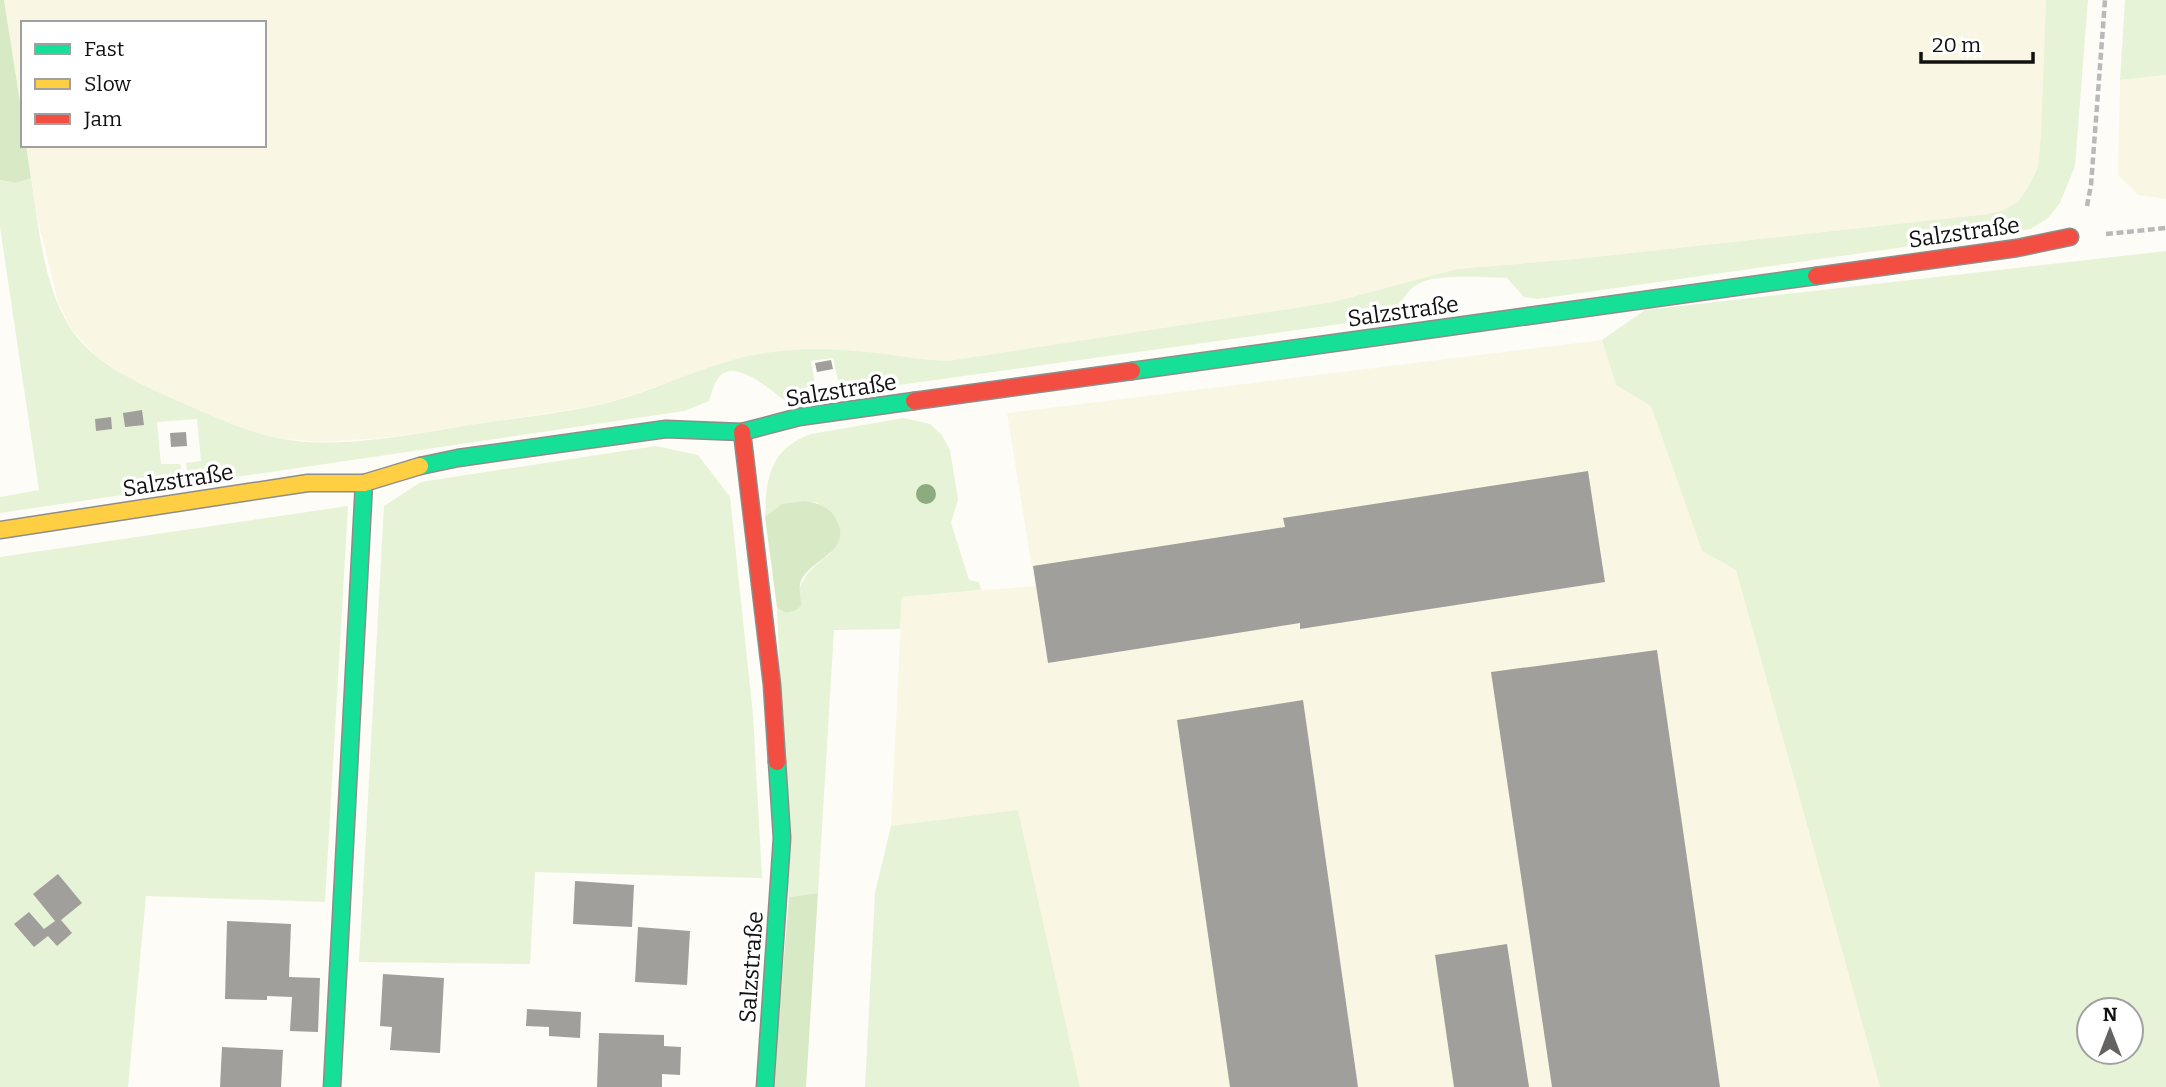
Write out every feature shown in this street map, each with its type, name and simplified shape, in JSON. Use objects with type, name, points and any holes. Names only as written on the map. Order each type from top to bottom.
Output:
[{"type":"street","name":"Salzstraße","points":[[0,530],[308,483],[364,483],[419,466],[458,458],[666,429],[742,432],[799,417],[2017,248],[2070,237]]},
{"type":"street","name":"Salzstraße","points":[[742,432],[772,685],[782,838],[765,1087]]},
{"type":"street","points":[[332,1087],[364,483]]},
{"type":"path","points":[[2070,237],[2085,213],[2091,185],[2105,0]]},
{"type":"path","points":[[2070,237],[2166,228]]},
{"type":"shaded area","points":[[4,0],[2046,0],[2038,167],[2018,202],[2004,210],[1988,214],[1576,259],[1457,269],[1333,302],[947,361],[915,360],[824,349],[762,354],[729,361],[595,406],[391,437],[327,442],[282,439],[244,430],[131,380],[96,356],[72,330],[59,305],[38,221],[26,147],[266,147],[266,21],[21,21],[21,108]]},
{"type":"shaded area","points":[[2166,75],[2166,199],[2138,195],[2118,175],[2120,80]]},
{"type":"shaded area","points":[[1602,340],[1616,385],[1651,406],[1702,551],[1736,570],[1880,1087],[1080,1087],[1018,811],[891,826],[902,597],[1035,586],[1007,413]]},
{"type":"green space","points":[[0,0],[4,0],[21,108],[21,147],[26,147],[31,178],[16,183],[0,180]]},
{"type":"green space","points":[[2046,0],[2088,0],[2075,166],[2060,203],[2048,218],[2031,229],[1538,299],[1524,297],[1507,278],[1437,278],[1412,288],[1392,312],[1377,319],[841,393],[833,358],[811,361],[817,396],[784,400],[750,376],[732,371],[724,373],[717,380],[709,401],[684,411],[189,484],[186,463],[201,461],[197,419],[157,422],[161,464],[180,464],[184,486],[0,513],[0,497],[39,490],[0,227],[0,180],[16,183],[31,178],[44,256],[54,294],[71,329],[90,351],[102,360],[154,390],[249,430],[301,442],[351,442],[594,406],[717,365],[771,352],[844,350],[947,361],[1333,302],[1457,269],[1576,259],[1988,214],[2004,210],[2018,202],[2038,167]]},
{"type":"green space","points":[[2125,0],[2166,0],[2166,75],[2120,80]]},
{"type":"green space","points":[[2166,251],[2166,1087],[1880,1087],[1736,570],[1702,551],[1651,406],[1616,385],[1602,340],[1645,310]]},
{"type":"green space","points":[[904,418],[930,424],[941,434],[950,450],[958,500],[951,523],[969,580],[979,582],[981,590],[902,597],[900,629],[834,630],[818,893],[789,897],[777,607],[792,613],[804,578],[831,553],[818,503],[790,504],[765,517],[769,477],[779,456],[797,440],[811,434]]},
{"type":"green space","points":[[656,446],[698,455],[730,497],[753,715],[762,878],[535,872],[530,964],[359,962],[384,506],[421,482]]},
{"type":"green space","points":[[805,501],[830,511],[840,531],[839,540],[835,548],[804,575],[800,584],[801,606],[792,612],[786,612],[777,607],[765,517],[782,504]]},
{"type":"green space","points":[[348,506],[325,902],[146,896],[128,1087],[0,1087],[0,557]]},
{"type":"green space","points":[[1018,810],[1080,1087],[865,1087],[875,893],[891,826]]},
{"type":"green space","points":[[818,893],[806,1087],[773,1087],[789,897]]},
{"type":"building","points":[[831,360],[833,369],[817,372],[815,363]]},
{"type":"building","points":[[142,410],[144,425],[125,427],[123,413]]},
{"type":"building","points":[[111,417],[112,429],[96,431],[95,419]]},
{"type":"building","points":[[186,432],[187,446],[171,447],[170,433]]},
{"type":"building","points":[[1588,471],[1605,582],[1300,629],[1300,623],[1048,663],[1033,566],[1285,527],[1283,518]]},
{"type":"building","points":[[1657,650],[1720,1087],[1552,1087],[1491,672]]},
{"type":"building","points":[[1303,700],[1358,1087],[1230,1087],[1177,720]]},
{"type":"building","points":[[58,874],[82,903],[61,920],[72,933],[57,946],[48,936],[34,947],[14,924],[29,912],[44,929],[55,921],[33,894]]},
{"type":"building","points":[[575,881],[634,885],[632,927],[573,924]]},
{"type":"building","points":[[227,921],[291,924],[289,977],[320,978],[318,1032],[290,1031],[292,997],[267,996],[267,1000],[225,999]]},
{"type":"building","points":[[638,927],[690,931],[687,985],[635,982]]},
{"type":"building","points":[[1507,944],[1529,1087],[1454,1087],[1435,955]]},
{"type":"building","points":[[383,974],[444,978],[440,1053],[390,1050],[392,1027],[380,1026]]},
{"type":"building","points":[[527,1009],[581,1012],[580,1038],[549,1036],[549,1027],[526,1026]]},
{"type":"building","points":[[599,1033],[664,1035],[664,1046],[681,1047],[680,1075],[662,1074],[662,1087],[597,1087]]},
{"type":"building","points":[[222,1047],[283,1050],[281,1087],[220,1087]]},
{"type":"traffic: fast","points":[[1132,371],[1816,276]]},
{"type":"traffic: fast","points":[[420,466],[458,458],[666,429],[742,432],[799,417],[914,401]]},
{"type":"traffic: fast","points":[[332,1087],[364,483]]},
{"type":"traffic: fast","points":[[765,1087],[782,838],[777,762]]},
{"type":"traffic: slow","points":[[0,530],[308,483],[364,483],[420,466]]},
{"type":"traffic: jam","points":[[1816,276],[2017,248],[2070,237]]},
{"type":"traffic: jam","points":[[914,401],[1132,371]]},
{"type":"traffic: jam","points":[[742,432],[772,685],[777,762]]}]
